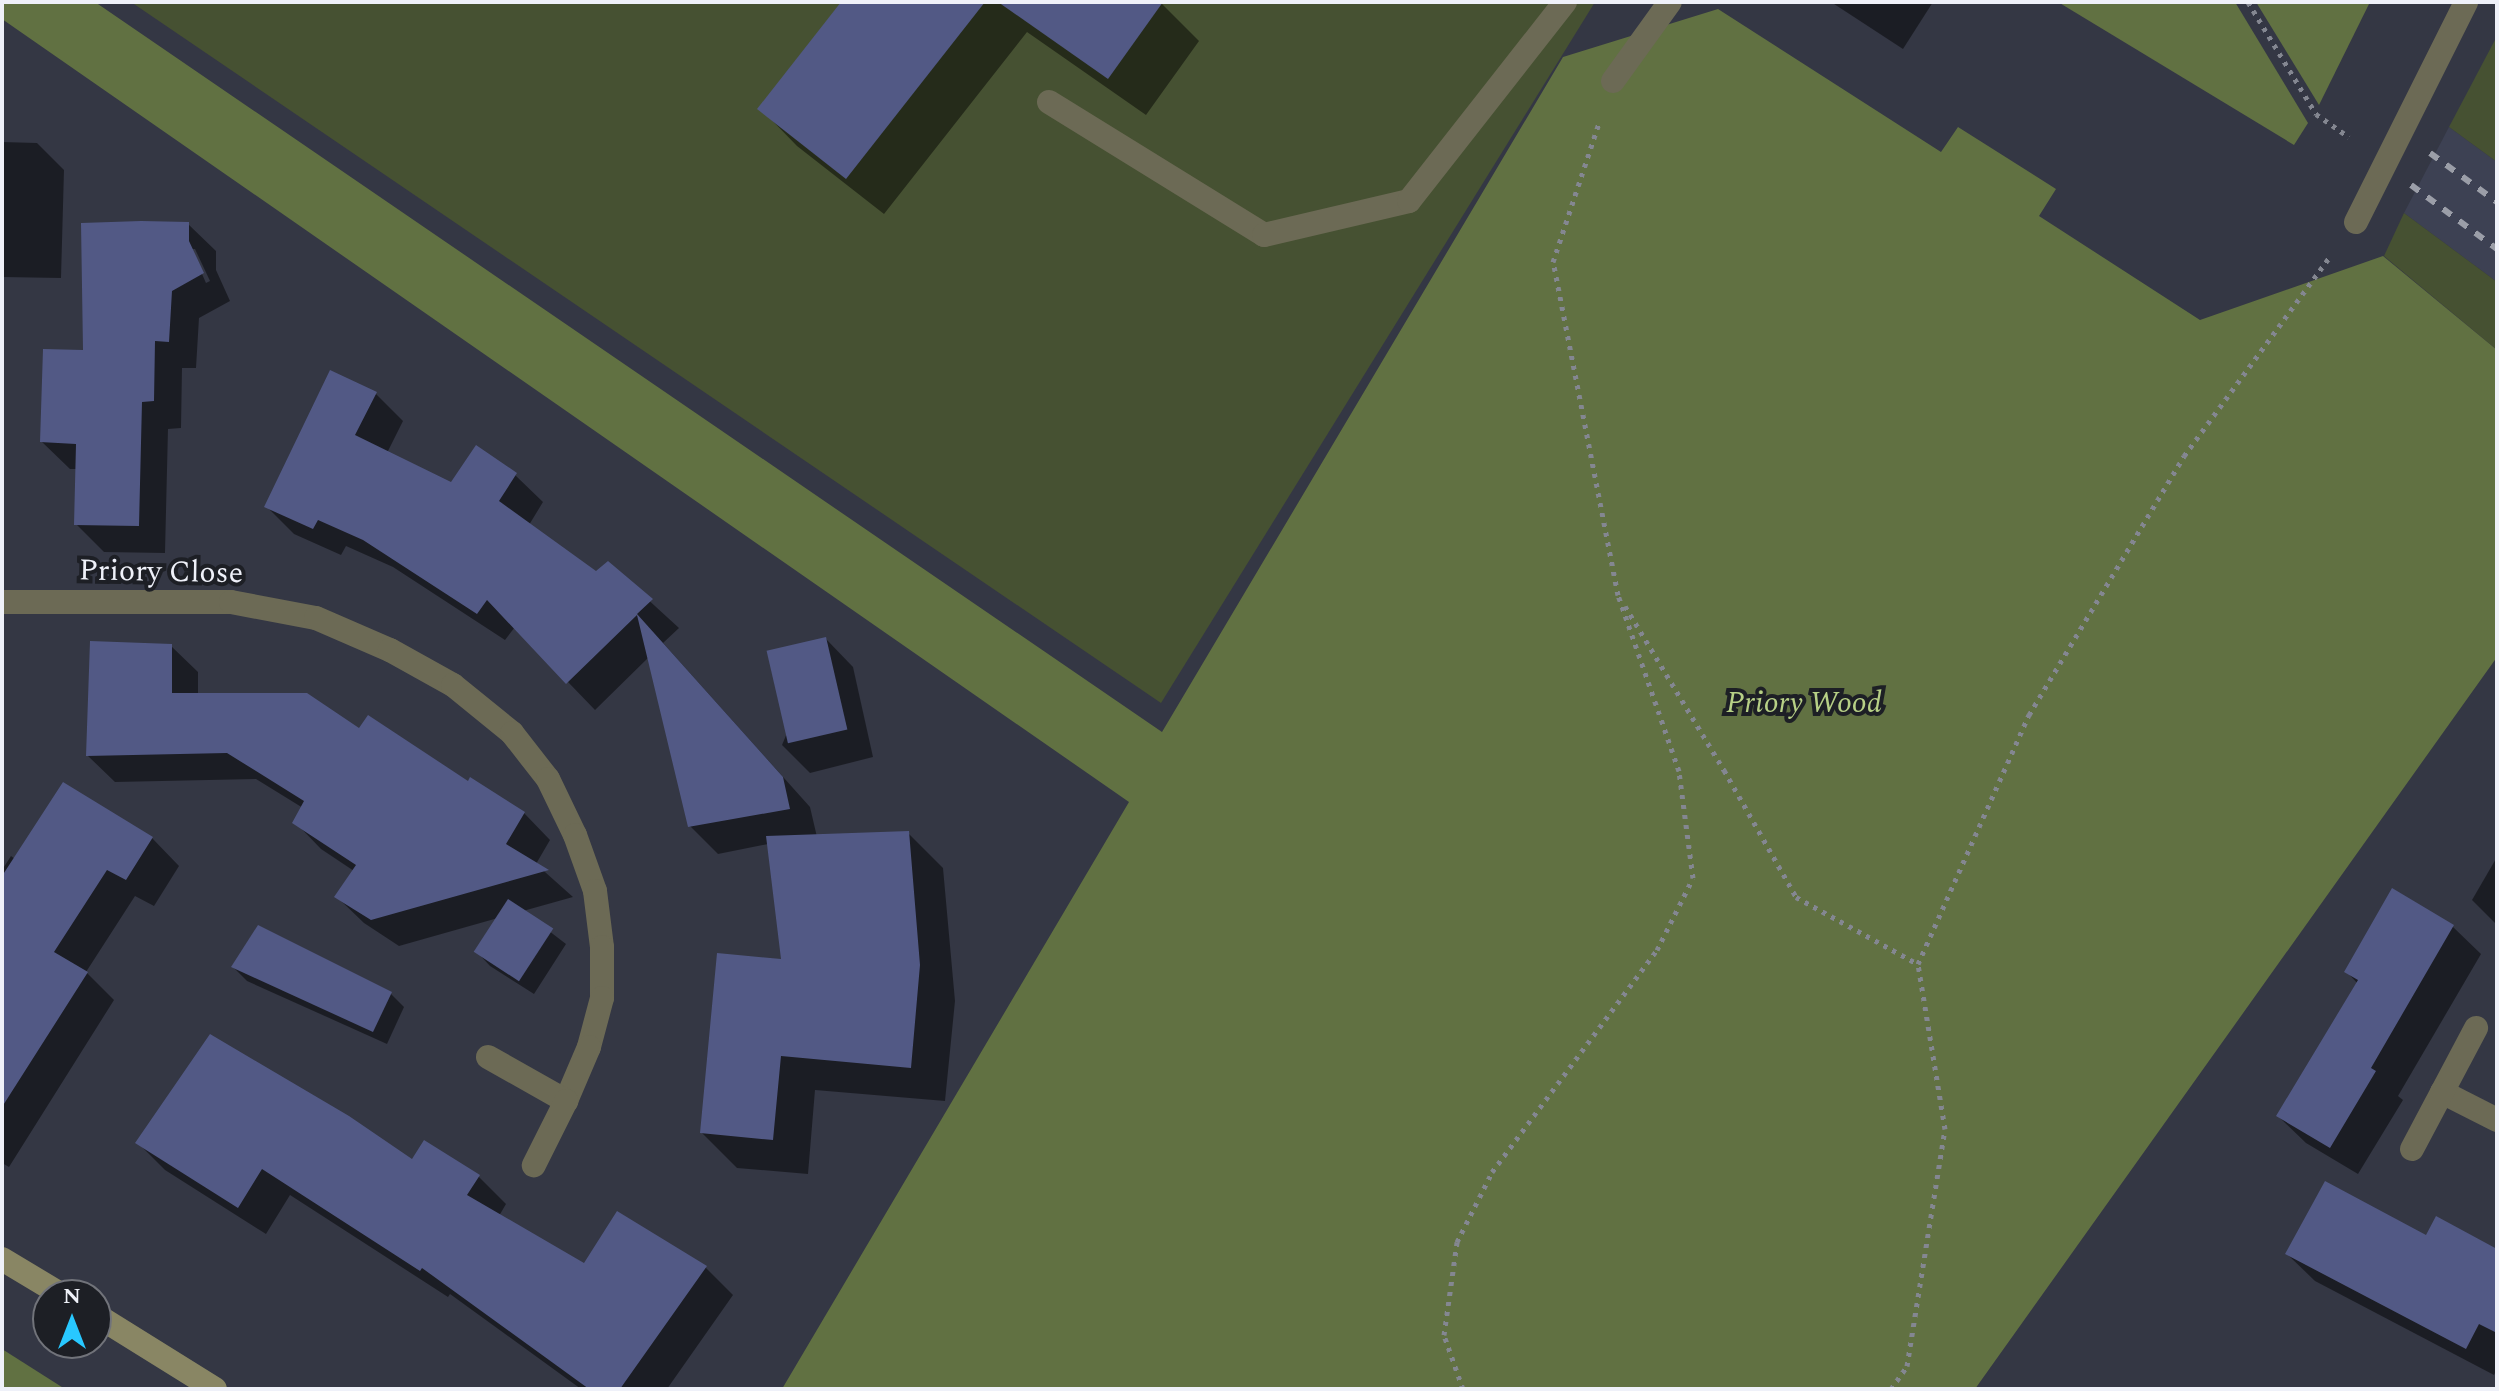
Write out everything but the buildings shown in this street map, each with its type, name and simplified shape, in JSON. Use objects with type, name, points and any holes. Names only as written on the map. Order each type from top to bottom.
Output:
[{"type":"street","points":[[1049,102],[1264,235],[1409,201],[1565,2]]},
{"type":"street","points":[[1613,81],[1670,2]]},
{"type":"street","points":[[2356,222],[2466,2]]},
{"type":"street","name":"Priory Close","points":[[2,602],[231,602],[316,618],[390,650],[453,685],[512,733],[548,779],[575,835],[595,891],[602,947],[602,998],[589,1047],[534,1165]]},
{"type":"street","points":[[2412,1149],[2476,1028]]},
{"type":"street","points":[[488,1057],[566,1101]]},
{"type":"street","points":[[2442,1092],[2497,1120]]},
{"type":"street","points":[[2,1259],[35,1279]]},
{"type":"street","points":[[112,1325],[215,1389]]},
{"type":"path","points":[[2248,2],[2316,114],[2385,164]]},
{"type":"path","points":[[1463,1389],[1444,1335],[1457,1242],[1492,1172],[1657,950],[1693,878],[1679,771],[1618,595],[1553,262],[1613,81]]},
{"type":"path","points":[[1891,1389],[1907,1366],[1945,1129],[1918,964],[2037,701],[2184,456],[2356,222]]},
{"type":"path","points":[[1618,595],[1724,770],[1796,897],[1918,964]]},
{"type":"shaded area","points":[[2449,127],[2497,162],[2497,282],[2404,213]]},
{"type":"green space","name":"Priory Wood","points":[[2,2],[95,2],[1162,732],[1563,57],[1718,9],[1941,152],[1958,127],[2056,189],[2039,216],[2200,320],[2383,256],[2497,350],[2497,657],[1975,1389],[782,1389],[1129,802],[2,19]]},
{"type":"green space","points":[[131,2],[1595,2],[1161,703]]},
{"type":"green space","points":[[2058,2],[2235,2],[2308,123],[2294,145]]},
{"type":"green space","points":[[2256,2],[2370,2],[2319,105]]},
{"type":"green space","points":[[2497,39],[2497,162],[2449,127]]},
{"type":"green space","points":[[2404,213],[2497,282],[2497,350],[2384,256]]},
{"type":"green space","points":[[2,1349],[65,1389],[2,1389]]},
{"type":"railway","points":[[2430,153],[2497,202]]},
{"type":"railway","points":[[2411,185],[2497,249]]}]
